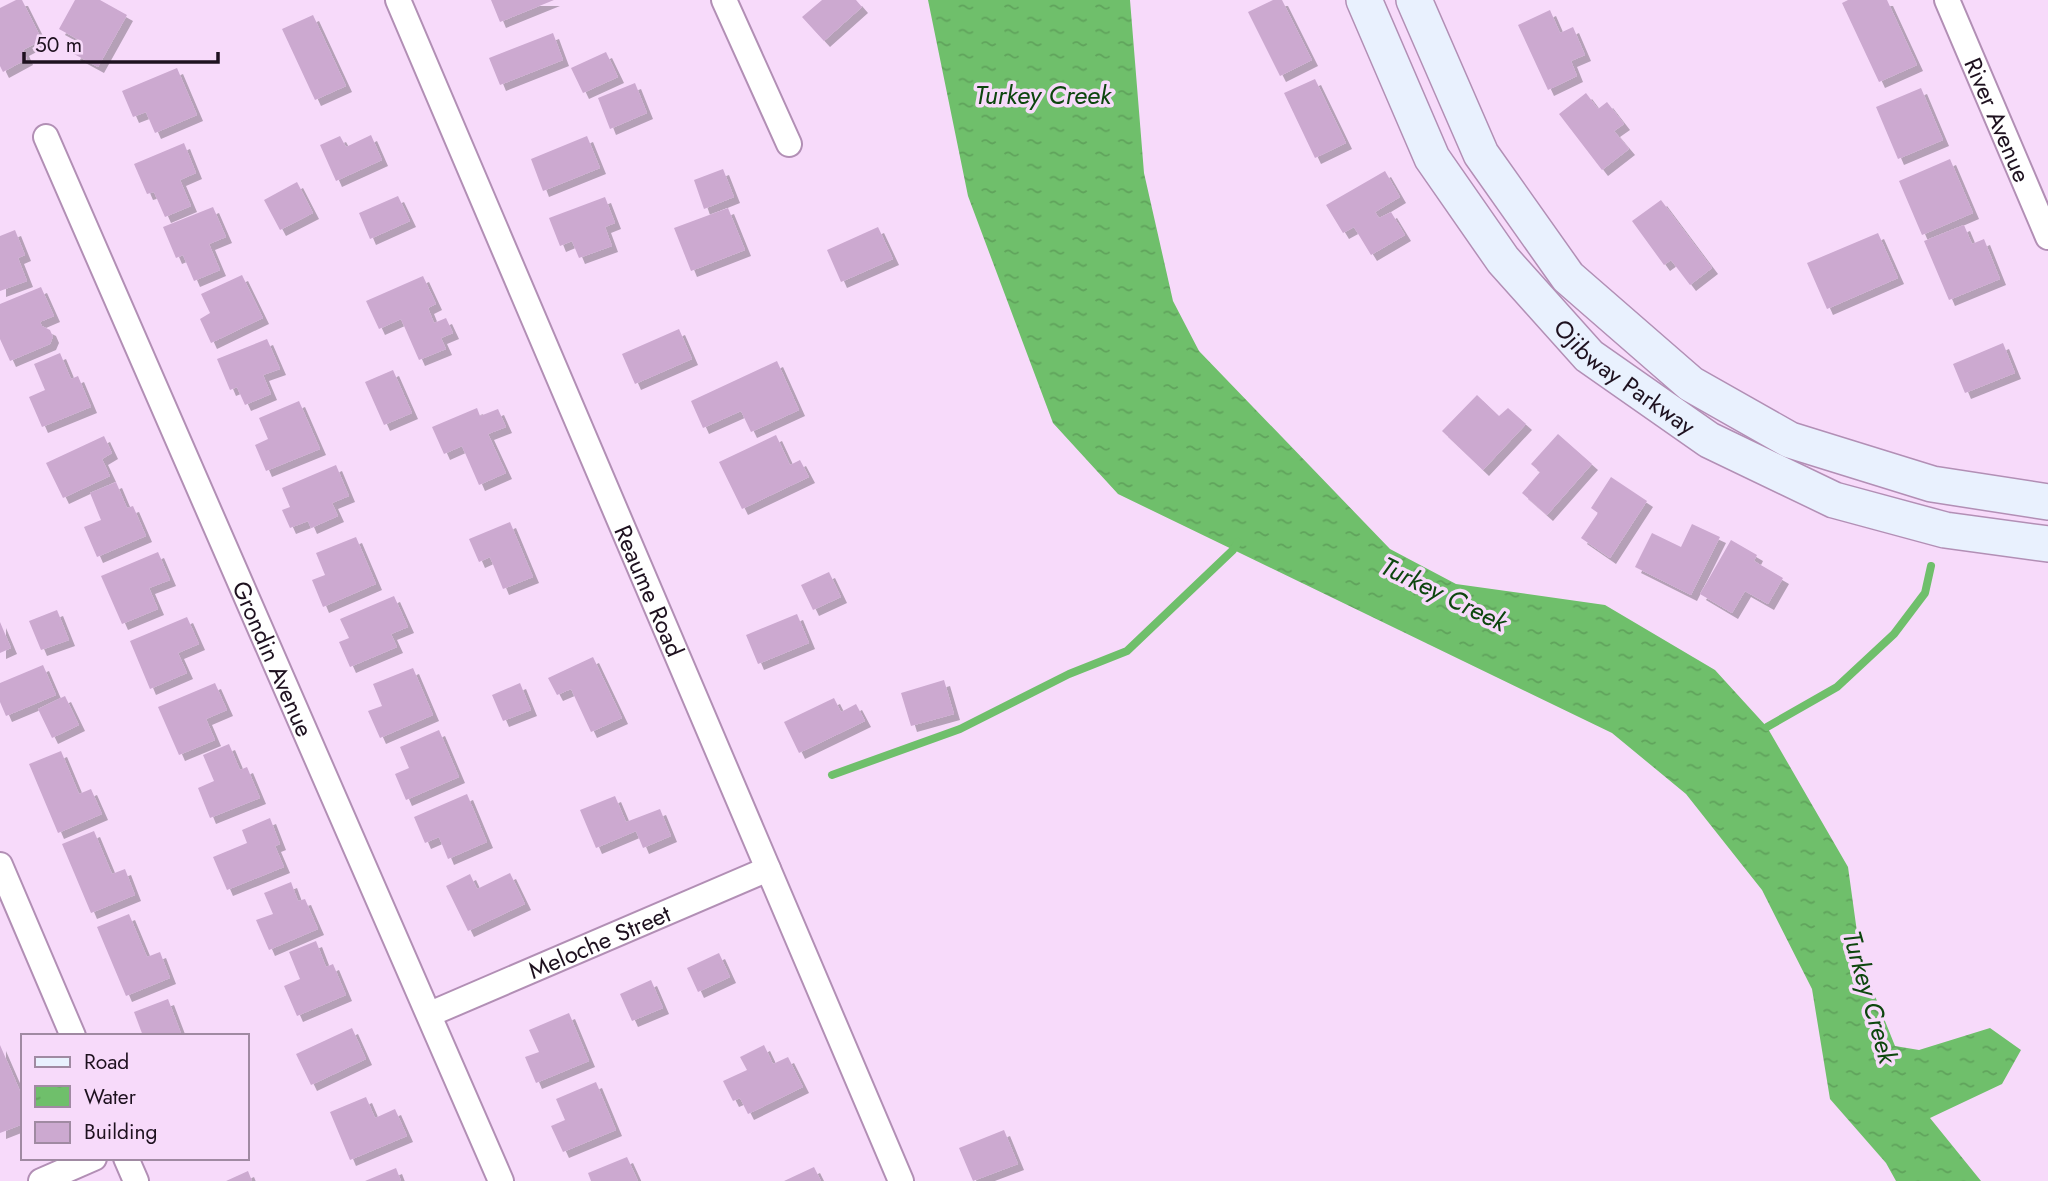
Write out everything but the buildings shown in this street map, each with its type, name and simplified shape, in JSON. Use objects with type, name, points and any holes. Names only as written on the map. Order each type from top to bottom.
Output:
[{"type":"main road","name":"Ojibway Parkway","points":[[1364,0],[1432,158],[1503,260],[1589,356],[1709,440],[1834,500],[1945,530],[2048,544]]},
{"type":"main road","name":"Ojibway Parkway","points":[[1414,0],[1481,154],[1568,277],[1691,384],[1790,440],[1931,484],[2048,502]]},
{"type":"street","name":"Reaume Road","points":[[398,0],[901,1181]]},
{"type":"street","points":[[724,0],[789,144]]},
{"type":"street","name":"River Avenue","points":[[1947,0],[2048,237]]},
{"type":"street","name":"Grondin Avenue","points":[[46,137],[501,1181]]},
{"type":"street","points":[[0,865],[73,1034]]},
{"type":"street","name":"Meloche Street","points":[[430,1014],[768,869]]},
{"type":"street","points":[[41,1181],[89,1160]]},
{"type":"street","points":[[127,1160],[136,1181]]},
{"type":"water","name":"Turkey Creek","points":[[928,0],[1130,0],[1144,173],[1173,301],[1199,351],[1390,549],[1456,584],[1605,605],[1715,670],[1767,727],[1848,867],[1861,961],[1895,1046],[1919,1050],[1990,1028],[2021,1050],[2002,1084],[1930,1118],[1981,1181],[1896,1181],[1886,1163],[1830,1099],[1812,989],[1762,890],[1686,794],[1612,733],[1118,494],[1053,423],[968,196]]},
{"type":"waterway","points":[[832,775],[960,729],[1069,674],[1127,651],[1233,550],[1238,542]]},
{"type":"waterway","points":[[1767,727],[1837,687],[1894,634],[1925,593],[1931,566]]}]
